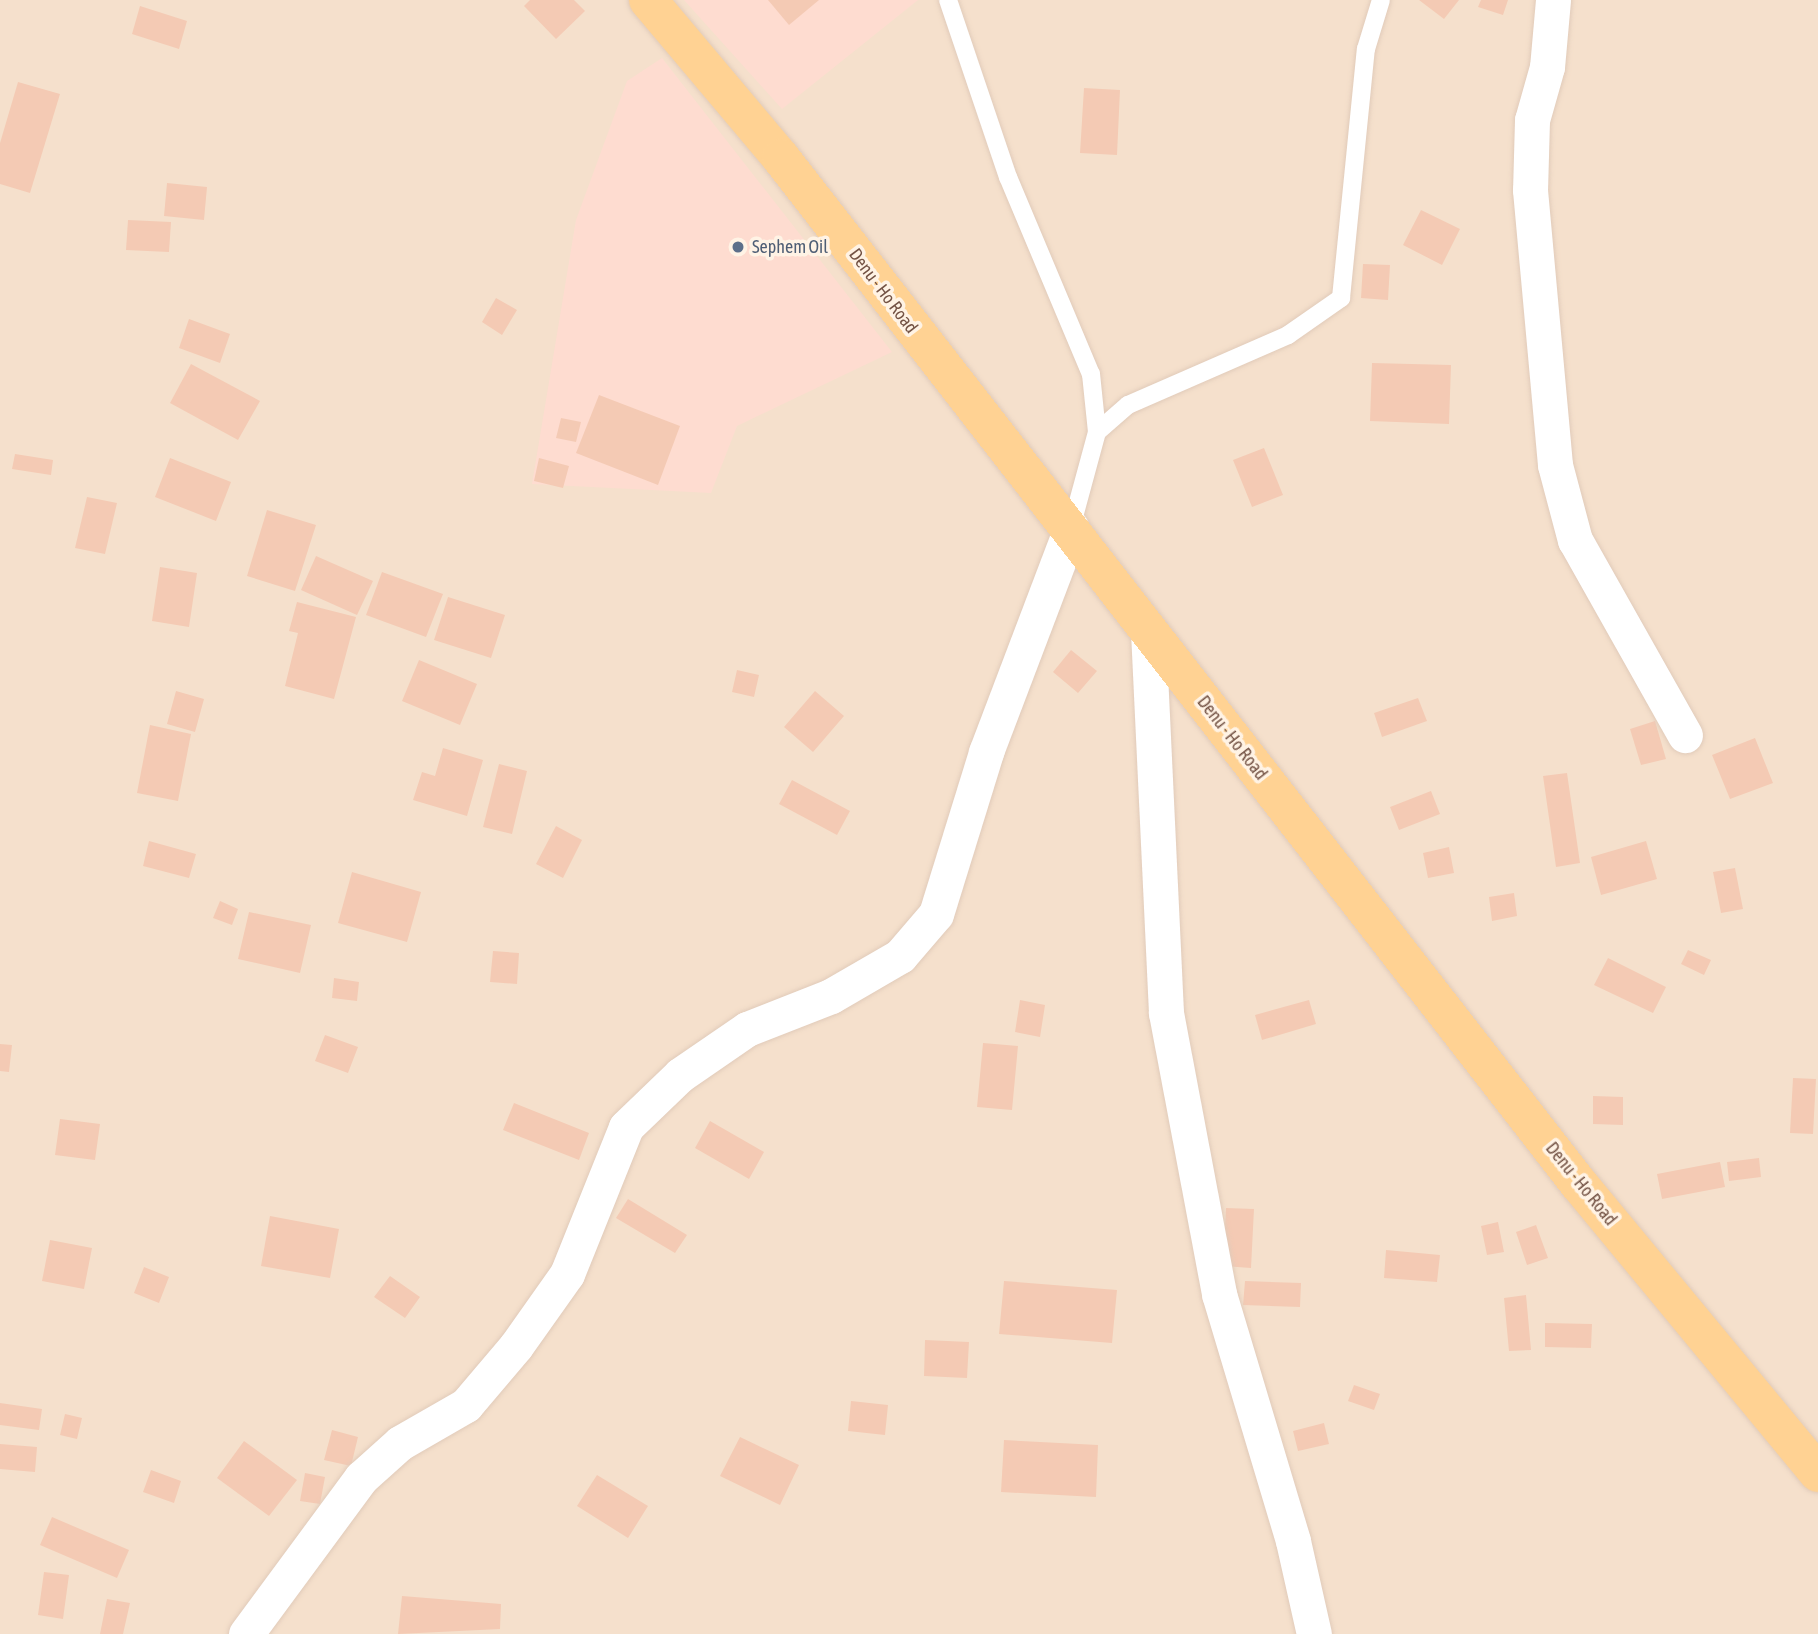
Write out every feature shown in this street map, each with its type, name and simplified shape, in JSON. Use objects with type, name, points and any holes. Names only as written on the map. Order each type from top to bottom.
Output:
[{"type":"main road","name":"Denu - Ho Road","points":[[648,0],[781,158],[999,444],[1071,528],[1148,631],[1579,1184],[1818,1473]]},
{"type":"street","points":[[1553,0],[1547,66],[1532,120],[1530,190],[1555,465],[1575,540],[1685,735]]},
{"type":"street","points":[[246,1634],[361,1478],[400,1443],[466,1405],[516,1346],[567,1274],[626,1127],[680,1075],[747,1029],[831,996],[900,956],[936,914],[986,752],[1071,528]]},
{"type":"street","points":[[1148,631],[1166,1013],[1219,1294],[1293,1541],[1314,1634]]},
{"type":"lane","points":[[948,0],[1008,177],[1091,374],[1097,432],[1071,528]]},
{"type":"lane","points":[[1097,432],[1128,405],[1288,335],[1341,299],[1366,49],[1381,0]]},
{"type":"shaded area","points":[[0,0],[1818,0],[1818,1634],[0,1634]]},
{"type":"shaded area","points":[[684,0],[918,0],[782,109]]},
{"type":"shaded area","points":[[662,58],[892,352],[737,426],[711,493],[532,484],[576,220],[627,81]]},
{"type":"building","points":[[530,0],[574,0],[585,11],[556,39],[524,6]]},
{"type":"building","points":[[768,0],[819,0],[789,25]]},
{"type":"building","points":[[1419,0],[1459,0],[1444,19]]},
{"type":"building","points":[[1481,0],[1508,0],[1503,15],[1478,7]]},
{"type":"building","points":[[140,6],[187,21],[179,49],[132,34]]},
{"type":"building","points":[[18,82],[60,94],[30,193],[0,184],[0,143]]},
{"type":"building","points":[[1084,88],[1120,90],[1117,155],[1080,153]]},
{"type":"building","points":[[167,183],[207,187],[204,220],[164,216]]},
{"type":"building","points":[[1421,210],[1460,229],[1442,265],[1403,245]]},
{"type":"building","points":[[128,220],[171,222],[169,252],[126,250]]},
{"type":"building","points":[[1363,264],[1390,265],[1388,300],[1361,298]]},
{"type":"building","points":[[496,298],[517,310],[502,335],[482,322]]},
{"type":"building","points":[[189,319],[230,334],[220,363],[179,348]]},
{"type":"building","points":[[1372,363],[1451,365],[1449,424],[1370,421]]},
{"type":"building","points":[[191,364],[260,401],[238,440],[170,403]]},
{"type":"building","points":[[599,395],[680,426],[658,485],[576,453]]},
{"type":"building","points":[[561,418],[581,422],[576,442],[556,438]]},
{"type":"building","points":[[1264,448],[1283,495],[1252,507],[1233,460]]},
{"type":"building","points":[[15,454],[53,460],[51,475],[12,469]]},
{"type":"building","points":[[170,458],[231,482],[216,521],[155,497]]},
{"type":"building","points":[[539,458],[569,466],[563,488],[534,481]]},
{"type":"building","points":[[87,497],[117,503],[105,554],[75,548]]},
{"type":"building","points":[[267,510],[316,525],[295,591],[247,576]]},
{"type":"building","points":[[316,556],[373,581],[357,615],[301,590]]},
{"type":"building","points":[[160,567],[197,573],[189,627],[152,621]]},
{"type":"building","points":[[382,572],[443,594],[426,637],[366,615]]},
{"type":"building","points":[[448,597],[505,615],[491,658],[434,640]]},
{"type":"building","points":[[297,602],[356,617],[334,699],[285,686],[298,633],[289,631]]},
{"type":"building","points":[[1071,650],[1097,671],[1078,693],[1053,672]]},
{"type":"building","points":[[419,660],[477,684],[460,725],[402,701]]},
{"type":"building","points":[[737,670],[759,675],[754,697],[732,692]]},
{"type":"building","points":[[176,691],[204,699],[195,732],[167,724]]},
{"type":"building","points":[[815,691],[844,716],[813,752],[784,727]]},
{"type":"building","points":[[1418,698],[1427,721],[1382,737],[1374,713]]},
{"type":"building","points":[[1655,721],[1666,759],[1641,765],[1630,729]]},
{"type":"building","points":[[150,725],[191,734],[178,801],[137,793]]},
{"type":"building","points":[[1755,738],[1773,783],[1730,799],[1712,755]]},
{"type":"building","points":[[443,748],[483,760],[467,816],[413,800],[422,772],[435,776]]},
{"type":"building","points":[[499,764],[527,771],[512,834],[483,827]]},
{"type":"building","points":[[1567,773],[1580,863],[1556,867],[1543,776]]},
{"type":"building","points":[[792,780],[850,811],[837,835],[779,804]]},
{"type":"building","points":[[1431,791],[1440,814],[1399,830],[1390,807]]},
{"type":"building","points":[[556,826],[582,840],[563,878],[536,864]]},
{"type":"building","points":[[149,841],[196,854],[189,878],[143,866]]},
{"type":"building","points":[[1646,841],[1657,879],[1601,895],[1591,857]]},
{"type":"building","points":[[1449,847],[1454,873],[1428,878],[1423,853]]},
{"type":"building","points":[[1735,868],[1743,909],[1721,913],[1713,872]]},
{"type":"building","points":[[352,872],[421,892],[407,942],[338,923]]},
{"type":"building","points":[[1514,893],[1517,916],[1492,921],[1489,897]]},
{"type":"building","points":[[220,901],[238,909],[232,925],[213,918]]},
{"type":"building","points":[[249,912],[311,925],[300,973],[238,959]]},
{"type":"building","points":[[1688,950],[1711,960],[1704,975],[1681,964]]},
{"type":"building","points":[[493,951],[519,953],[517,984],[490,982]]},
{"type":"building","points":[[1608,958],[1666,987],[1653,1013],[1594,985]]},
{"type":"building","points":[[334,978],[359,982],[357,1001],[332,998]]},
{"type":"building","points":[[1020,1000],[1045,1005],[1040,1037],[1015,1032]]},
{"type":"building","points":[[1309,1000],[1316,1024],[1262,1040],[1255,1015]]},
{"type":"building","points":[[325,1035],[358,1047],[348,1073],[315,1061]]},
{"type":"building","points":[[983,1043],[1018,1046],[1012,1110],[977,1107]]},
{"type":"building","points":[[0,1044],[12,1045],[9,1072],[0,1071]]},
{"type":"building","points":[[1793,1078],[1816,1079],[1813,1134],[1790,1133]]},
{"type":"building","points":[[1593,1096],[1623,1097],[1623,1125],[1593,1124]]},
{"type":"building","points":[[514,1103],[589,1133],[579,1160],[503,1130]]},
{"type":"building","points":[[60,1119],[100,1124],[95,1160],[55,1155]]},
{"type":"building","points":[[710,1121],[764,1152],[749,1179],[695,1148]]},
{"type":"building","points":[[1759,1158],[1761,1177],[1729,1181],[1727,1162]]},
{"type":"building","points":[[1720,1162],[1725,1187],[1662,1199],[1657,1174]]},
{"type":"building","points":[[628,1199],[687,1235],[675,1253],[616,1218]]},
{"type":"building","points":[[1226,1208],[1254,1209],[1251,1268],[1223,1266]]},
{"type":"building","points":[[270,1216],[339,1229],[330,1278],[261,1266]]},
{"type":"building","points":[[1498,1222],[1504,1252],[1487,1255],[1481,1226]]},
{"type":"building","points":[[1536,1225],[1548,1258],[1527,1265],[1516,1232]]},
{"type":"building","points":[[50,1240],[92,1248],[84,1289],[42,1281]]},
{"type":"building","points":[[1386,1250],[1440,1255],[1437,1282],[1384,1278]]},
{"type":"building","points":[[144,1267],[169,1277],[159,1303],[134,1293]]},
{"type":"building","points":[[390,1276],[420,1297],[405,1318],[374,1297]]},
{"type":"building","points":[[1004,1281],[1117,1290],[1112,1343],[999,1334]]},
{"type":"building","points":[[1245,1281],[1301,1283],[1300,1307],[1243,1305]]},
{"type":"building","points":[[1526,1295],[1531,1350],[1509,1351],[1504,1298]]},
{"type":"building","points":[[1545,1323],[1592,1324],[1591,1348],[1545,1347]]},
{"type":"building","points":[[925,1340],[969,1342],[967,1378],[924,1376]]},
{"type":"building","points":[[1354,1385],[1380,1394],[1374,1410],[1348,1401]]},
{"type":"building","points":[[851,1401],[888,1405],[885,1435],[848,1431]]},
{"type":"building","points":[[0,1403],[42,1409],[39,1430],[0,1425]]},
{"type":"building","points":[[65,1414],[82,1418],[77,1439],[60,1435]]},
{"type":"building","points":[[1324,1423],[1329,1444],[1298,1451],[1293,1431]]},
{"type":"building","points":[[332,1430],[358,1437],[351,1466],[324,1460]]},
{"type":"building","points":[[740,1437],[799,1465],[780,1505],[720,1476]]},
{"type":"building","points":[[1004,1440],[1098,1445],[1096,1497],[1001,1492]]},
{"type":"building","points":[[244,1441],[297,1480],[269,1516],[217,1478]]},
{"type":"building","points":[[0,1444],[37,1447],[35,1472],[0,1469]]},
{"type":"building","points":[[151,1470],[181,1481],[174,1503],[143,1492]]},
{"type":"building","points":[[305,1473],[325,1477],[320,1504],[300,1501]]},
{"type":"building","points":[[597,1475],[648,1506],[628,1538],[577,1506]]},
{"type":"building","points":[[52,1517],[129,1550],[117,1578],[40,1545]]},
{"type":"building","points":[[44,1572],[69,1575],[63,1619],[38,1615]]},
{"type":"building","points":[[402,1596],[501,1604],[500,1629],[398,1634]]},
{"type":"building","points":[[107,1599],[130,1603],[123,1634],[100,1634]]},
{"type":"place","name":"Sephem Oil","points":[[738,247]]}]
